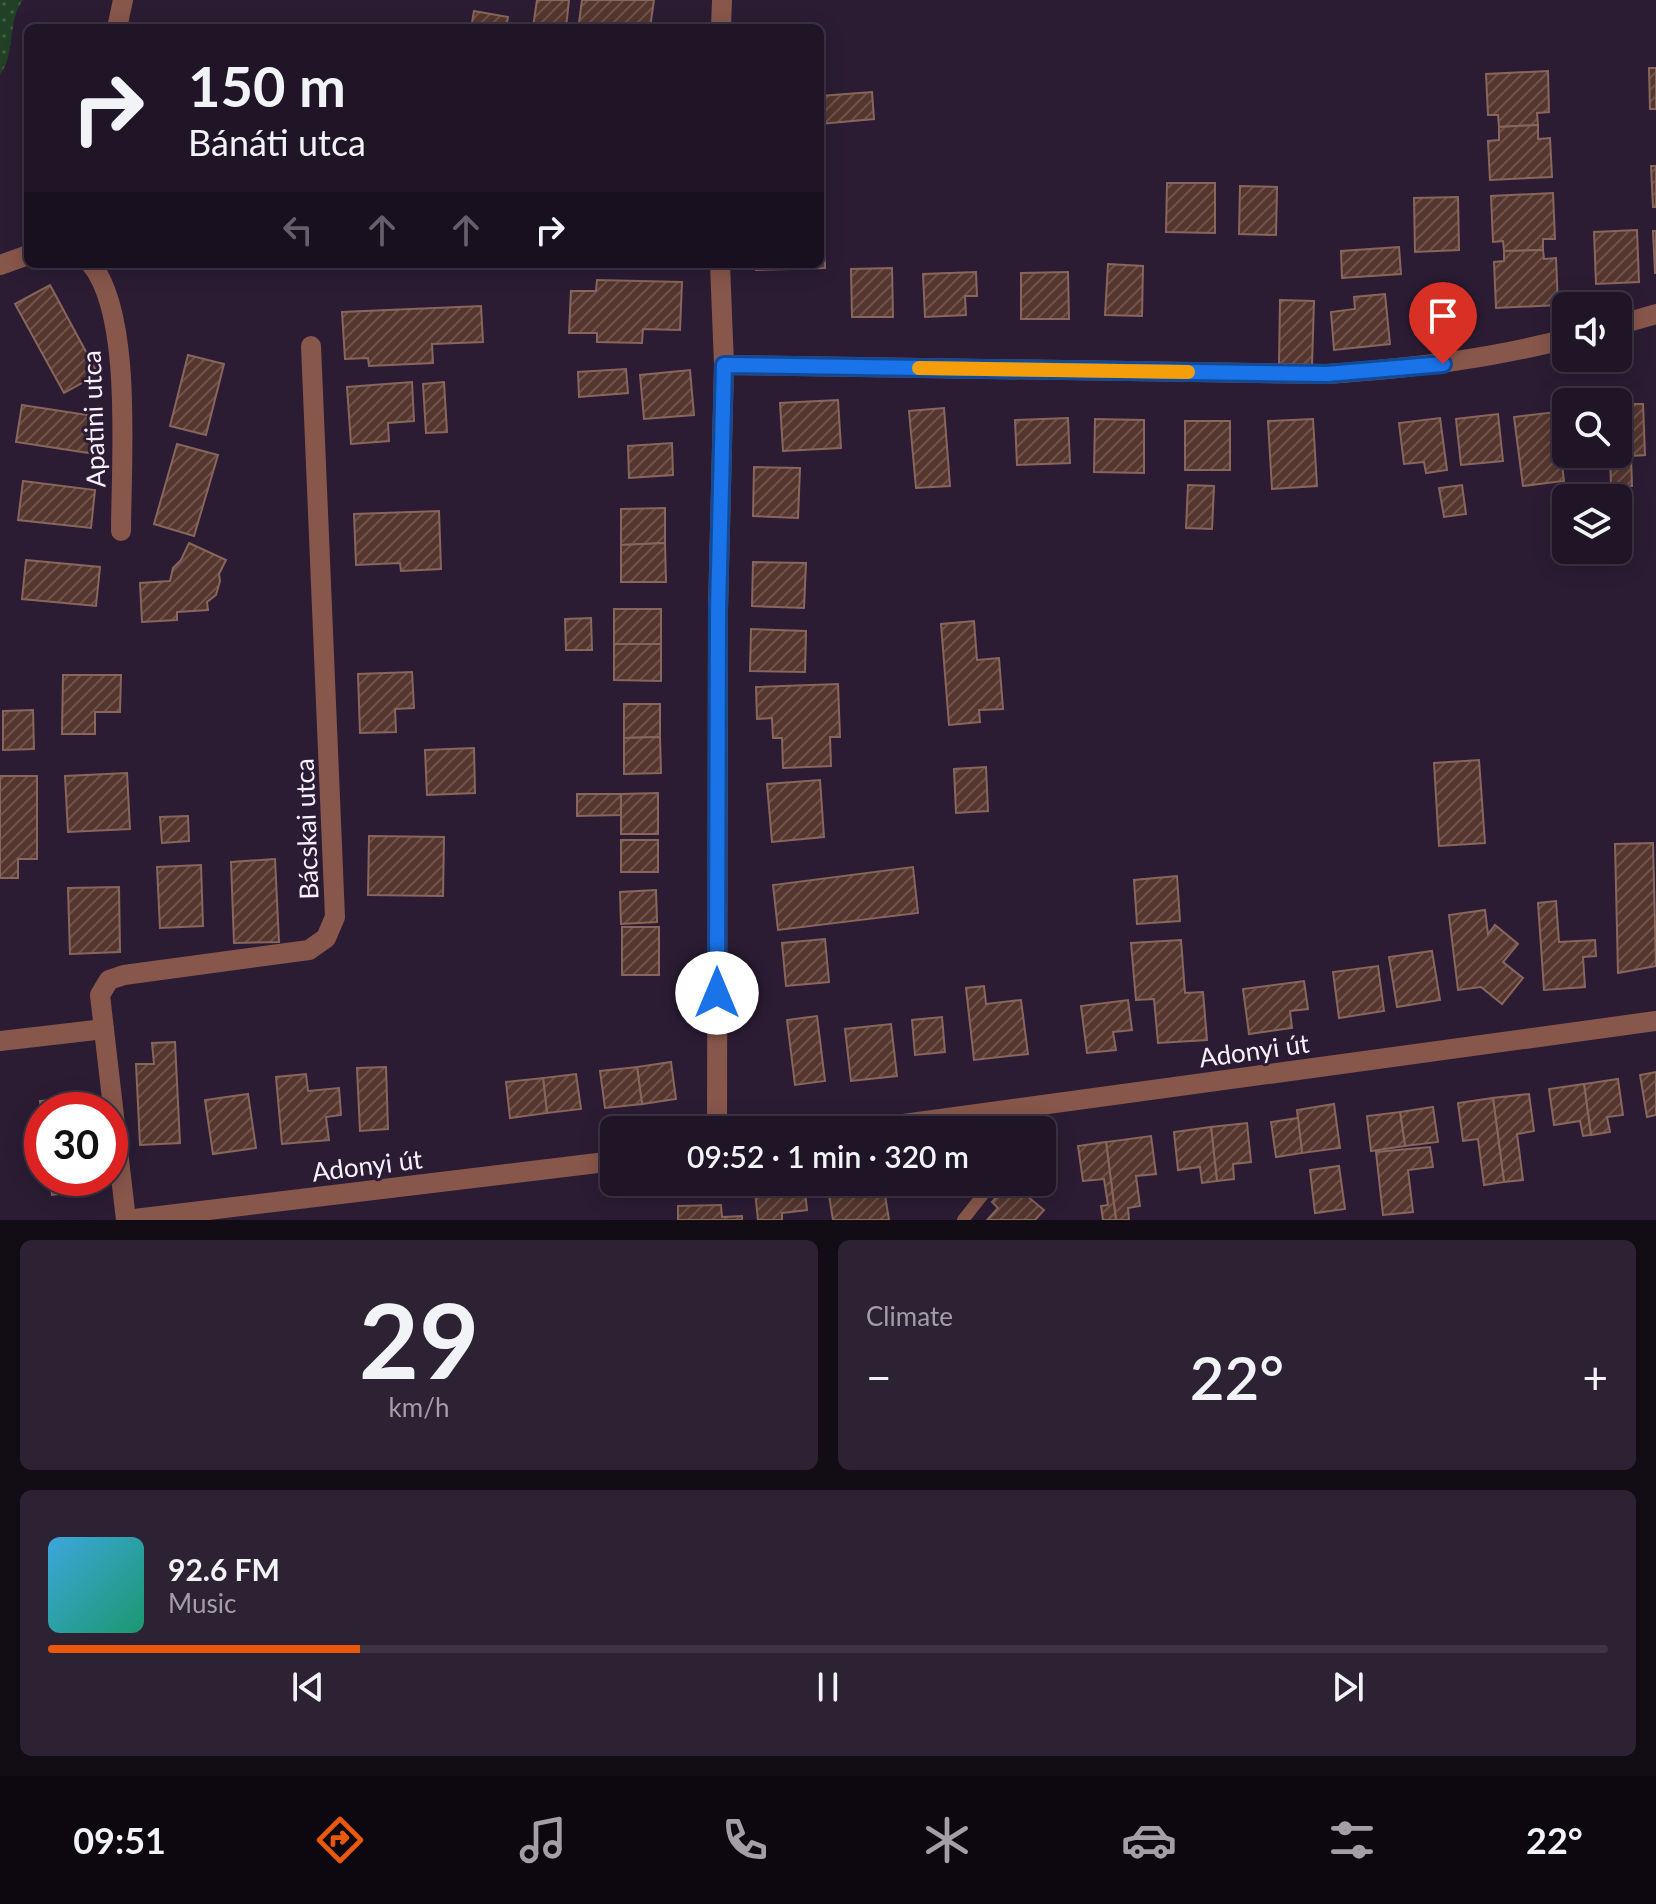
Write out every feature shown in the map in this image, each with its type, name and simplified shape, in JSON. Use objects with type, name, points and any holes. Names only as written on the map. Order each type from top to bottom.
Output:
[{"type":"street","points":[[118,24],[123,0]]},
{"type":"street","points":[[721,24],[722,0]]},
{"type":"street","points":[[0,265],[24,256]]},
{"type":"street","name":"Apatini utca","points":[[94,268],[107,295],[120,351],[121,531]]},
{"type":"street","points":[[717,1116],[718,610],[724,365],[720,268]]},
{"type":"street","points":[[1632,321],[1656,314]]},
{"type":"street","points":[[724,365],[1327,374],[1417,368],[1496,356],[1552,342]]},
{"type":"street","name":"Bácskai utca","points":[[126,1220],[100,995],[109,980],[124,975],[309,950],[326,938],[335,917],[311,346]]},
{"type":"street","name":"Adonyi út","points":[[1043,1116],[1656,1021]]},
{"type":"street","points":[[0,1041],[104,1029]]},
{"type":"street","name":"Adonyi út","points":[[126,1220],[600,1163]]},
{"type":"lane","points":[[963,1220],[982,1196]]},
{"type":"green space","points":[[0,0],[23,0],[15,17],[8,57],[0,75]]},
{"type":"building","points":[[537,0],[569,0],[566,24],[533,24]]},
{"type":"building","points":[[582,0],[654,0],[651,24],[579,23]]},
{"type":"building","points":[[474,11],[508,17],[507,24],[472,24]]},
{"type":"building","points":[[1649,68],[1656,68],[1656,109],[1650,109]]},
{"type":"building","points":[[1548,71],[1549,112],[1537,113],[1538,125],[1499,127],[1498,115],[1488,115],[1486,74]]},
{"type":"building","points":[[872,92],[874,119],[824,124],[824,96]]},
{"type":"building","points":[[1538,125],[1538,139],[1550,138],[1552,177],[1490,180],[1488,141],[1499,140],[1499,127]]},
{"type":"building","points":[[1651,166],[1656,166],[1656,207],[1653,207]]},
{"type":"building","points":[[1167,183],[1215,183],[1215,233],[1166,232]]},
{"type":"building","points":[[1240,186],[1277,187],[1276,235],[1239,234]]},
{"type":"building","points":[[1553,193],[1555,239],[1543,239],[1543,250],[1504,251],[1503,241],[1493,242],[1491,196]]},
{"type":"building","points":[[1458,197],[1459,250],[1415,252],[1414,198]]},
{"type":"building","points":[[824,213],[825,268],[756,270],[824,268]]},
{"type":"building","points":[[1637,230],[1639,282],[1596,284],[1594,232]]},
{"type":"building","points":[[1653,231],[1656,231],[1656,273],[1655,273]]},
{"type":"building","points":[[1399,247],[1401,274],[1342,278],[1341,251]]},
{"type":"building","points":[[1543,250],[1544,259],[1556,258],[1557,292],[1552,292],[1552,305],[1496,308],[1494,262],[1504,261],[1504,251]]},
{"type":"building","points":[[1108,264],[1143,266],[1142,316],[1105,315]]},
{"type":"building","points":[[892,268],[893,317],[852,317],[851,269]]},
{"type":"building","points":[[976,272],[977,296],[965,296],[966,315],[925,317],[923,274]]},
{"type":"building","points":[[1068,272],[1069,319],[1021,319],[1021,273]]},
{"type":"building","points":[[597,280],[682,282],[680,330],[643,329],[642,343],[597,342],[597,333],[569,333],[571,291],[596,291]]},
{"type":"building","points":[[50,285],[98,374],[64,393],[15,304]]},
{"type":"building","points":[[1385,294],[1390,344],[1334,350],[1331,312],[1355,309],[1354,297]]},
{"type":"building","points":[[1280,300],[1314,301],[1312,365],[1279,364]]},
{"type":"building","points":[[481,306],[483,342],[432,344],[433,363],[369,366],[368,358],[345,359],[342,312]]},
{"type":"building","points":[[188,355],[224,364],[206,435],[170,426]]},
{"type":"building","points":[[626,369],[628,393],[579,397],[578,372]]},
{"type":"building","points":[[690,370],[694,415],[644,419],[640,375]]},
{"type":"building","points":[[412,382],[414,421],[388,423],[389,441],[351,444],[347,387]]},
{"type":"building","points":[[444,382],[447,432],[426,433],[423,384]]},
{"type":"building","points":[[838,400],[841,448],[783,451],[780,403]]},
{"type":"building","points":[[1632,404],[1643,404],[1645,455],[1632,456]]},
{"type":"building","points":[[22,405],[94,416],[89,453],[16,442]]},
{"type":"building","points":[[944,408],[950,486],[916,488],[909,411]]},
{"type":"building","points":[[1552,412],[1552,468],[1562,468],[1564,481],[1523,486],[1514,417]]},
{"type":"building","points":[[1498,414],[1503,461],[1461,465],[1456,419]]},
{"type":"building","points":[[1068,418],[1070,463],[1017,465],[1015,420]]},
{"type":"building","points":[[1440,418],[1447,470],[1426,473],[1424,462],[1404,464],[1399,423]]},
{"type":"building","points":[[1095,419],[1144,420],[1144,473],[1094,472]]},
{"type":"building","points":[[1313,419],[1317,486],[1272,489],[1268,421]]},
{"type":"building","points":[[1185,421],[1230,421],[1230,470],[1185,470]]},
{"type":"building","points":[[672,443],[673,475],[629,478],[628,446]]},
{"type":"building","points":[[177,444],[218,455],[194,536],[154,524]]},
{"type":"building","points":[[754,467],[800,468],[798,518],[753,516]]},
{"type":"building","points":[[1610,468],[1631,468],[1632,484],[1611,484]]},
{"type":"building","points":[[23,481],[95,490],[91,528],[18,520]]},
{"type":"building","points":[[1188,485],[1214,486],[1212,529],[1186,528]]},
{"type":"building","points":[[1462,485],[1466,514],[1444,517],[1439,488]]},
{"type":"building","points":[[665,508],[665,543],[621,545],[621,509]]},
{"type":"building","points":[[439,511],[441,569],[401,571],[400,563],[356,565],[354,514]]},
{"type":"building","points":[[189,543],[226,560],[219,574],[216,595],[207,602],[208,610],[177,612],[177,620],[142,622],[140,583],[170,581],[173,568],[181,560]]},
{"type":"building","points":[[665,543],[666,582],[621,582],[621,545]]},
{"type":"building","points":[[26,560],[100,567],[96,606],[22,599]]},
{"type":"building","points":[[753,562],[806,563],[804,608],[752,606]]},
{"type":"building","points":[[614,609],[661,609],[661,644],[614,644]]},
{"type":"building","points":[[591,618],[592,650],[566,650],[565,619]]},
{"type":"building","points":[[974,621],[977,660],[999,658],[1003,709],[979,710],[980,722],[949,725],[941,624]]},
{"type":"building","points":[[751,629],[806,631],[805,672],[750,671]]},
{"type":"building","points":[[614,644],[661,644],[661,681],[614,680]]},
{"type":"building","points":[[412,672],[414,708],[395,709],[396,732],[360,733],[358,674]]},
{"type":"building","points":[[63,675],[121,675],[120,712],[95,712],[95,734],[62,734]]},
{"type":"building","points":[[838,684],[840,737],[830,737],[831,766],[783,768],[782,738],[773,738],[772,718],[757,719],[756,687]]},
{"type":"building","points":[[624,704],[660,704],[660,737],[624,738]]},
{"type":"building","points":[[33,710],[34,749],[3,750],[3,711]]},
{"type":"building","points":[[660,737],[661,773],[624,774],[624,738]]},
{"type":"building","points":[[474,748],[475,793],[427,795],[425,750]]},
{"type":"building","points":[[1479,760],[1485,843],[1439,846],[1434,763]]},
{"type":"building","points":[[986,767],[988,811],[956,813],[954,769]]},
{"type":"building","points":[[127,773],[130,829],[68,832],[65,776]]},
{"type":"building","points":[[0,776],[37,776],[37,859],[18,859],[18,878],[0,878]]},
{"type":"building","points":[[820,780],[824,837],[772,842],[767,784]]},
{"type":"building","points":[[658,793],[658,834],[621,834],[621,794]]},
{"type":"building","points":[[577,794],[621,794],[621,815],[577,816]]},
{"type":"building","points":[[188,816],[189,841],[162,843],[160,817]]},
{"type":"building","points":[[369,836],[444,837],[443,896],[368,895]]},
{"type":"building","points":[[621,840],[658,840],[658,872],[621,872]]},
{"type":"building","points":[[1653,843],[1656,966],[1618,973],[1615,844]]},
{"type":"building","points":[[275,859],[279,942],[234,943],[231,862]]},
{"type":"building","points":[[201,865],[203,926],[160,928],[157,867]]},
{"type":"building","points":[[913,867],[918,913],[778,930],[773,885]]},
{"type":"building","points":[[1177,876],[1180,921],[1137,924],[1134,880]]},
{"type":"building","points":[[119,887],[120,952],[70,954],[68,888]]},
{"type":"building","points":[[656,890],[657,922],[621,924],[620,892]]},
{"type":"building","points":[[1556,901],[1559,942],[1595,940],[1596,956],[1583,957],[1585,987],[1544,990],[1538,903]]},
{"type":"building","points":[[1485,910],[1488,934],[1495,925],[1518,944],[1503,962],[1523,978],[1502,1004],[1481,987],[1458,990],[1449,915]]},
{"type":"building","points":[[622,927],[659,927],[659,975],[622,975]]},
{"type":"building","points":[[825,939],[829,982],[786,986],[782,943]]},
{"type":"building","points":[[1181,940],[1185,993],[1203,992],[1207,1040],[1158,1043],[1154,999],[1136,1000],[1131,943]]},
{"type":"building","points":[[1432,951],[1440,1000],[1397,1007],[1389,957]]},
{"type":"building","points":[[1378,966],[1384,1011],[1339,1018],[1333,972]]},
{"type":"building","points":[[1304,981],[1308,1009],[1290,1011],[1292,1028],[1249,1034],[1243,989]]},
{"type":"building","points":[[984,986],[986,1004],[1021,1000],[1028,1054],[974,1060],[966,988]]},
{"type":"building","points":[[1128,1000],[1132,1030],[1113,1032],[1116,1050],[1087,1053],[1081,1006]]},
{"type":"building","points":[[817,1016],[825,1081],[795,1085],[787,1020]]},
{"type":"building","points":[[942,1017],[945,1052],[915,1055],[912,1020]]},
{"type":"building","points":[[891,1024],[897,1076],[851,1081],[845,1029]]},
{"type":"building","points":[[175,1042],[180,1143],[140,1145],[136,1064],[154,1064],[152,1043]]},
{"type":"building","points":[[671,1062],[676,1099],[642,1104],[637,1067]]},
{"type":"building","points":[[386,1067],[388,1129],[360,1131],[357,1068]]},
{"type":"building","points":[[637,1067],[642,1104],[605,1108],[600,1071]]},
{"type":"building","points":[[1656,1072],[1656,1115],[1647,1117],[1640,1075]]},
{"type":"building","points":[[306,1074],[308,1091],[339,1088],[341,1115],[326,1117],[329,1140],[282,1144],[276,1077]]},
{"type":"building","points":[[576,1074],[581,1109],[547,1113],[543,1078]]},
{"type":"building","points":[[543,1078],[547,1113],[510,1118],[506,1082]]},
{"type":"building","points":[[1618,1079],[1623,1115],[1607,1117],[1610,1132],[1591,1135],[1584,1084]]},
{"type":"building","points":[[1584,1084],[1591,1135],[1583,1136],[1580,1121],[1554,1125],[1549,1089]]},
{"type":"building","points":[[248,1094],[256,1148],[213,1154],[205,1100]]},
{"type":"building","points":[[1529,1094],[1534,1131],[1517,1134],[1523,1180],[1504,1182],[1493,1098]]},
{"type":"building","points":[[1493,1098],[1504,1182],[1484,1185],[1478,1139],[1463,1141],[1458,1103]]},
{"type":"building","points":[[1334,1104],[1340,1148],[1302,1153],[1297,1110]]},
{"type":"building","points":[[1433,1107],[1438,1142],[1405,1146],[1400,1112]]},
{"type":"building","points":[[1400,1112],[1405,1146],[1371,1151],[1367,1116]]},
{"type":"building","points":[[1298,1118],[1302,1153],[1276,1157],[1271,1122]]},
{"type":"building","points":[[1247,1123],[1251,1162],[1233,1164],[1234,1179],[1217,1181],[1211,1127]]},
{"type":"building","points":[[1211,1127],[1217,1181],[1202,1183],[1200,1167],[1178,1170],[1174,1132]]},
{"type":"building","points":[[1151,1136],[1156,1174],[1136,1176],[1140,1206],[1128,1208],[1129,1220],[1116,1220],[1106,1142]]},
{"type":"building","points":[[1106,1142],[1116,1220],[1103,1220],[1101,1206],[1108,1205],[1104,1179],[1083,1181],[1078,1146]]},
{"type":"building","points":[[1430,1147],[1433,1167],[1408,1170],[1413,1212],[1383,1215],[1376,1152]]},
{"type":"building","points":[[1339,1166],[1345,1209],[1315,1213],[1310,1170]]},
{"type":"building","points":[[755,1196],[806,1196],[807,1210],[782,1213],[782,1220],[758,1220]]},
{"type":"building","points":[[829,1196],[885,1196],[889,1220],[833,1220]]},
{"type":"building","points":[[997,1196],[1027,1196],[1044,1210],[1035,1220],[987,1220],[998,1208],[992,1202]]},
{"type":"building","points":[[721,1205],[722,1217],[742,1216],[742,1220],[678,1220],[678,1206]]},
{"type":"slow traffic","points":[[919,368],[1188,372]]},
{"type":"route","points":[[717,993],[718,610],[724,365],[1327,374],[1443,364]]}]
